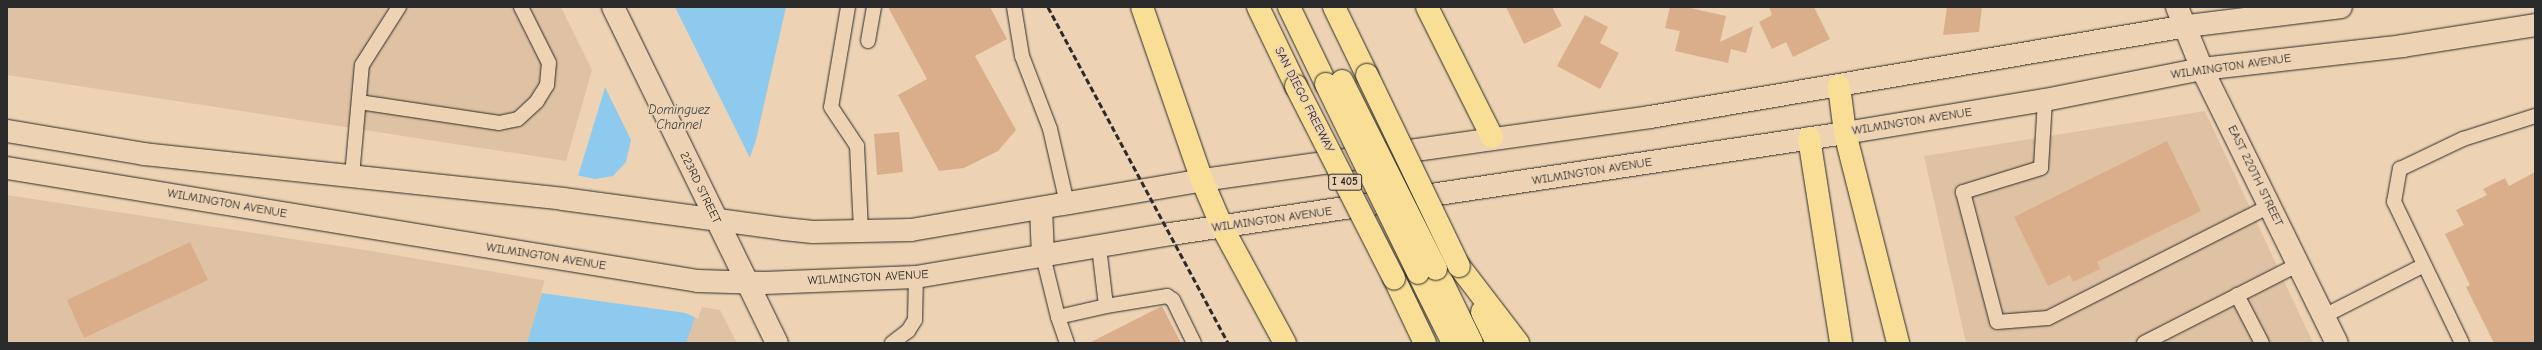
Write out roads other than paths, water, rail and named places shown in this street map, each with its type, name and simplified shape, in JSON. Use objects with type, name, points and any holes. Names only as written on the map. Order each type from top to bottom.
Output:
[{"type":"highway","points":[[1142,7],[1202,180],[1222,227],[1285,343]]},
{"type":"highway","name":"SAN DIEGO FREEWAY","points":[[1258,7],[1425,343]]},
{"type":"highway","points":[[1289,7],[1334,83],[1427,270],[1472,343]]},
{"type":"highway","points":[[1306,7],[1334,83]]},
{"type":"highway","points":[[1334,7],[1497,343]]},
{"type":"highway","points":[[1427,7],[1492,137]]},
{"type":"highway","points":[[1839,86],[1845,133],[1898,343]]},
{"type":"highway","points":[[1809,138],[1841,343]]},
{"type":"highway","points":[[1459,266],[1518,343]]},
{"type":"highway","points":[[1427,270],[1453,343]]},
{"type":"main road","name":"223RD STREET","points":[[613,7],[715,220],[756,283],[757,303],[777,343]]},
{"type":"main road","points":[[7,131],[144,154],[563,198],[784,229],[813,232],[911,230],[1202,180],[1492,137],[1650,117],[1839,86],[2182,17],[2341,7]]},
{"type":"main road","name":"EAST 220TH STREET","points":[[2182,17],[2202,69],[2337,343]]},
{"type":"main road","name":"WILMINGTON AVENUE","points":[[7,168],[698,281],[756,283],[916,277],[1222,227],[1845,133],[2044,100],[2202,69],[2403,46],[2535,25]]},
{"type":"main road","points":[[1041,208],[1043,256]]},
{"type":"lane","points":[[352,176],[362,66],[398,7]]},
{"type":"lane","points":[[359,102],[499,123],[518,119],[537,101],[547,85],[549,63],[521,7]]},
{"type":"lane","points":[[848,7],[831,107],[856,146],[861,232]]},
{"type":"lane","points":[[868,41],[874,7]]},
{"type":"lane","points":[[1014,7],[1022,56],[1050,129],[1067,203]]},
{"type":"lane","points":[[2044,100],[2040,168],[1963,192],[1997,322],[2048,318],[2270,206]]},
{"type":"lane","points":[[2462,343],[2394,202],[2400,169],[2463,139],[2535,116]]},
{"type":"lane","points":[[1099,247],[1106,306]]},
{"type":"lane","points":[[1043,256],[1058,317],[1067,343]]},
{"type":"lane","points":[[2144,343],[2298,264]]},
{"type":"lane","points":[[2324,316],[2424,265]]},
{"type":"lane","points":[[892,343],[908,331],[915,320],[916,277]]},
{"type":"lane","points":[[2238,295],[2262,343]]},
{"type":"lane","points":[[1058,317],[1106,306],[1167,296],[1173,300],[1194,343]]},
{"type":"water","name":"Dominguez Channel","points":[[626,7],[786,7],[756,140],[686,343],[527,343],[618,45]]},
{"type":"railway","points":[[1048,7],[1228,343]]}]
